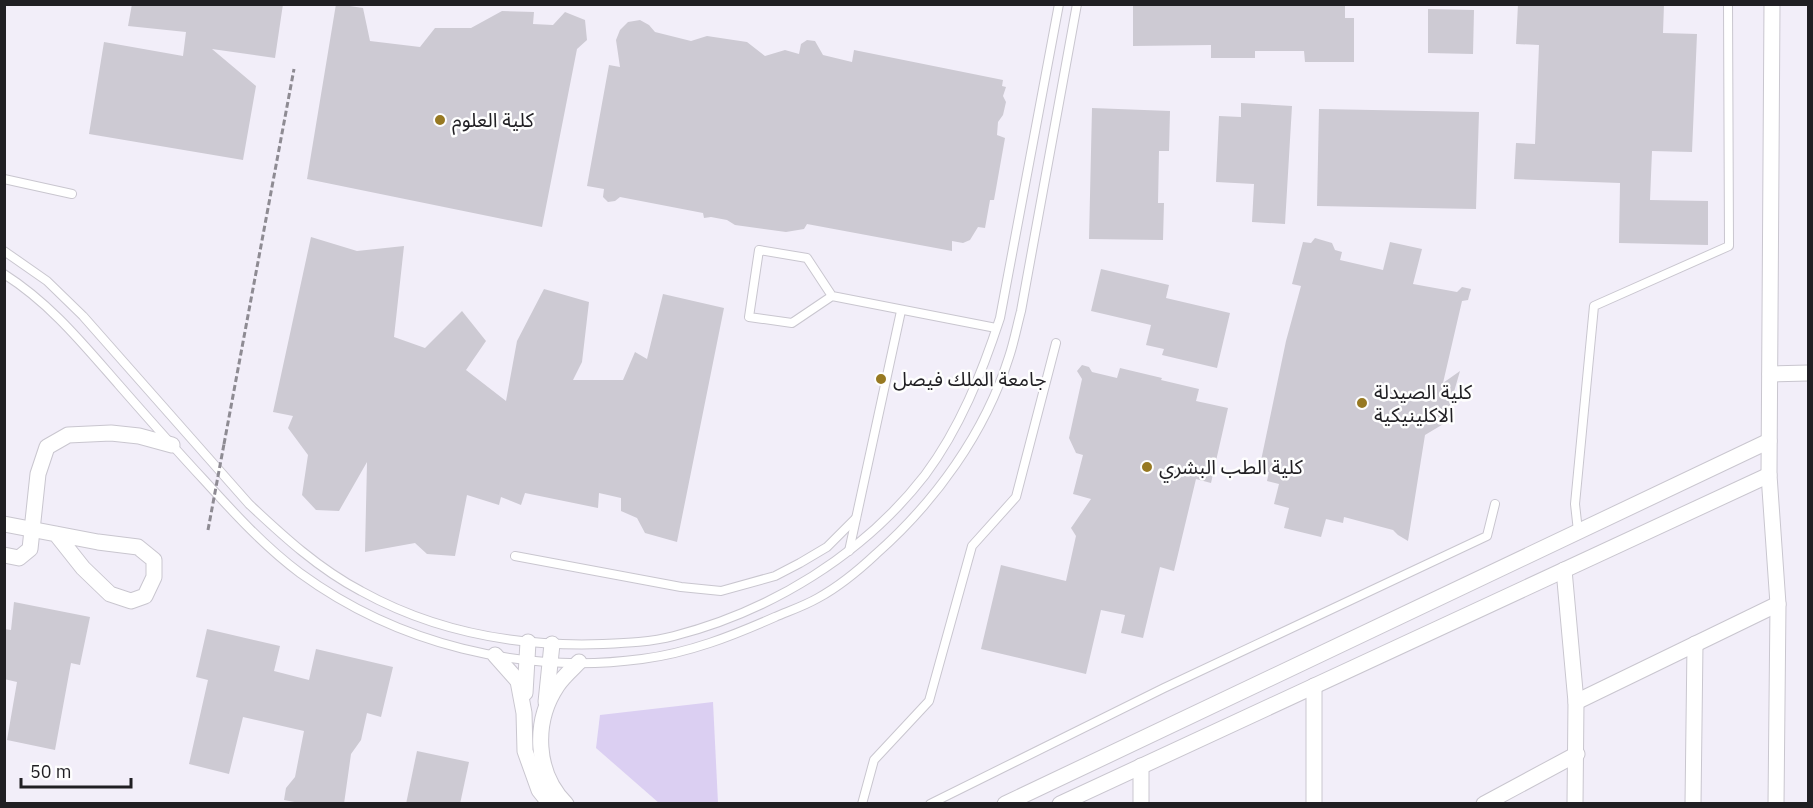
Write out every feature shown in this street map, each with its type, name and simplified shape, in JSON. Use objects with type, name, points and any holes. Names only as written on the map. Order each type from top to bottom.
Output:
[{"type":"street","points":[[1772,4],[1769,475],[1778,604],[1776,804]]},
{"type":"street","points":[[1770,374],[1809,373]]},
{"type":"street","points":[[4,555],[19,558],[30,549],[38,474],[47,447],[68,435],[111,433],[139,436],[172,446]]},
{"type":"street","points":[[1005,804],[1769,441]]},
{"type":"street","points":[[1060,804],[1769,475]]},
{"type":"street","points":[[4,524],[138,547],[154,560],[154,577],[145,596],[131,601],[110,594],[83,568],[56,534]]},
{"type":"street","points":[[1564,570],[1576,702],[1575,804]]},
{"type":"street","points":[[1576,702],[1778,604]]},
{"type":"street","points":[[528,642],[524,708],[525,751],[539,790],[550,804]]},
{"type":"street","points":[[552,644],[546,708],[540,733],[542,762],[559,796],[566,804]]},
{"type":"street","points":[[1693,804],[1695,644]]},
{"type":"street","points":[[495,655],[518,681],[524,708]]},
{"type":"street","points":[[546,708],[557,686],[579,662]]},
{"type":"street","points":[[1314,686],[1314,804]]},
{"type":"street","points":[[1484,804],[1577,754]]},
{"type":"street","points":[[1141,766],[1141,804]]},
{"type":"lane","points":[[4,251],[47,281],[83,316],[249,504],[278,532],[361,591],[439,624],[472,633],[528,642],[552,644],[639,642],[673,636],[718,622],[762,604],[805,581],[849,551],[884,520],[924,476],[948,442],[969,401],[996,328],[1016,239],[1059,4]]},
{"type":"lane","points":[[1578,531],[1575,504],[1594,306],[1729,246],[1728,4]]},
{"type":"lane","points":[[4,274],[38,297],[70,329],[247,528],[301,573],[332,594],[394,627],[462,649],[495,655],[550,662],[579,662],[641,659],[683,651],[726,639],[818,598],[863,566],[898,535],[938,489],[964,452],[1008,359],[1021,311],[1078,6]]},
{"type":"lane","points":[[4,179],[72,194]]},
{"type":"lane","points":[[832,296],[792,323],[748,316],[759,250],[807,258],[832,296],[996,328]]},
{"type":"lane","points":[[849,551],[901,311]]},
{"type":"lane","points":[[862,804],[874,760],[929,701],[972,546],[1016,497],[1056,343]]},
{"type":"lane","points":[[930,804],[1164,688],[1487,536],[1495,504]]},
{"type":"lane","points":[[515,556],[681,587],[721,591],[775,576],[800,563],[827,547],[856,518]]},
{"type":"path","points":[[208,530],[294,69]]},
{"type":"shaded area","points":[[713,702],[718,803],[659,803],[596,748],[600,715]]},
{"type":"building","points":[[132,4],[283,4],[275,58],[212,49],[256,86],[243,160],[89,134],[104,42],[183,56],[186,32],[128,26]]},
{"type":"building","name":"كلية العلوم","points":[[336,4],[363,8],[370,41],[420,47],[435,28],[471,28],[502,11],[534,12],[533,24],[553,25],[565,12],[585,20],[587,40],[577,49],[542,227],[307,179]]},
{"type":"building","points":[[1133,4],[1345,4],[1345,18],[1354,18],[1354,62],[1305,62],[1304,51],[1255,51],[1255,58],[1211,58],[1211,45],[1133,46]]},
{"type":"building","points":[[1518,4],[1664,4],[1663,33],[1697,34],[1692,152],[1652,151],[1650,200],[1708,201],[1708,245],[1619,243],[1620,183],[1514,179],[1516,143],[1535,144],[1539,45],[1516,44]]},
{"type":"building","points":[[1428,9],[1474,10],[1473,54],[1428,53]]},
{"type":"building","points":[[640,20],[655,32],[691,41],[707,36],[747,42],[765,56],[785,50],[799,54],[801,44],[807,40],[815,41],[823,55],[852,62],[854,50],[1003,80],[1002,86],[1006,87],[1003,96],[1006,102],[1003,115],[998,122],[997,135],[1005,138],[994,200],[990,200],[985,228],[978,227],[970,240],[963,243],[952,241],[952,251],[807,224],[804,229],[786,232],[735,225],[727,220],[704,218],[703,213],[620,197],[608,202],[603,197],[604,189],[587,186],[609,65],[620,67],[616,40],[620,30],[628,22]]},
{"type":"building","points":[[1241,103],[1292,106],[1285,224],[1252,222],[1254,184],[1216,182],[1219,116],[1241,117]]},
{"type":"building","points":[[1092,108],[1170,111],[1169,151],[1159,151],[1158,203],[1164,203],[1163,240],[1089,239]]},
{"type":"building","points":[[1319,109],[1479,112],[1476,209],[1317,206]]},
{"type":"building","points":[[311,237],[357,251],[404,246],[394,337],[425,348],[462,311],[486,341],[466,370],[506,401],[517,341],[544,289],[589,302],[582,362],[573,380],[623,380],[635,352],[647,359],[663,294],[724,308],[677,542],[645,533],[637,518],[621,511],[621,498],[599,493],[598,508],[525,493],[521,505],[501,497],[499,505],[467,495],[455,556],[427,554],[415,543],[365,552],[367,462],[339,511],[316,510],[302,495],[308,455],[288,428],[293,416],[273,412]]},
{"type":"building","name":"كلية الصيدلة الاكلينيكية","points":[[1315,238],[1332,243],[1335,250],[1342,252],[1340,260],[1383,270],[1390,242],[1422,249],[1413,284],[1457,292],[1462,287],[1471,289],[1468,300],[1462,301],[1443,383],[1460,371],[1445,423],[1425,435],[1408,541],[1393,530],[1344,517],[1343,523],[1326,519],[1321,537],[1284,528],[1289,508],[1274,504],[1279,484],[1267,481],[1269,472],[1259,470],[1286,341],[1301,286],[1292,284],[1303,242],[1311,243]]},
{"type":"building","points":[[1101,269],[1169,285],[1166,298],[1230,313],[1217,368],[1162,355],[1164,349],[1146,345],[1151,325],[1091,311]]},
{"type":"building","name":"كلية الطب البشري","points":[[1082,365],[1089,367],[1092,372],[1117,378],[1120,368],[1162,378],[1161,380],[1199,389],[1196,401],[1228,408],[1211,483],[1196,479],[1174,571],[1160,567],[1143,638],[1121,633],[1125,615],[1101,610],[1086,674],[981,649],[1001,565],[1066,581],[1076,536],[1071,528],[1091,499],[1073,494],[1083,455],[1076,453],[1069,438],[1082,379],[1077,371]]},
{"type":"building","points":[[14,602],[90,617],[80,665],[71,663],[55,750],[7,740],[17,682],[4,679],[4,629],[11,630]]},
{"type":"building","points":[[207,629],[280,646],[274,671],[309,680],[316,649],[393,667],[381,717],[367,713],[361,740],[351,754],[344,804],[305,804],[284,800],[286,788],[295,777],[304,731],[243,717],[229,774],[189,764],[208,680],[196,677]]},
{"type":"building","points":[[417,751],[469,762],[460,804],[406,804]]},
{"type":"place","name":"كلية العلوم","points":[[440,120]]},
{"type":"place","name":"جامعة الملك فيصل","points":[[881,379]]},
{"type":"place","name":"كلية الصيدلة الاكلينيكية","points":[[1362,403]]},
{"type":"place","name":"كلية الطب البشري","points":[[1147,467]]}]
